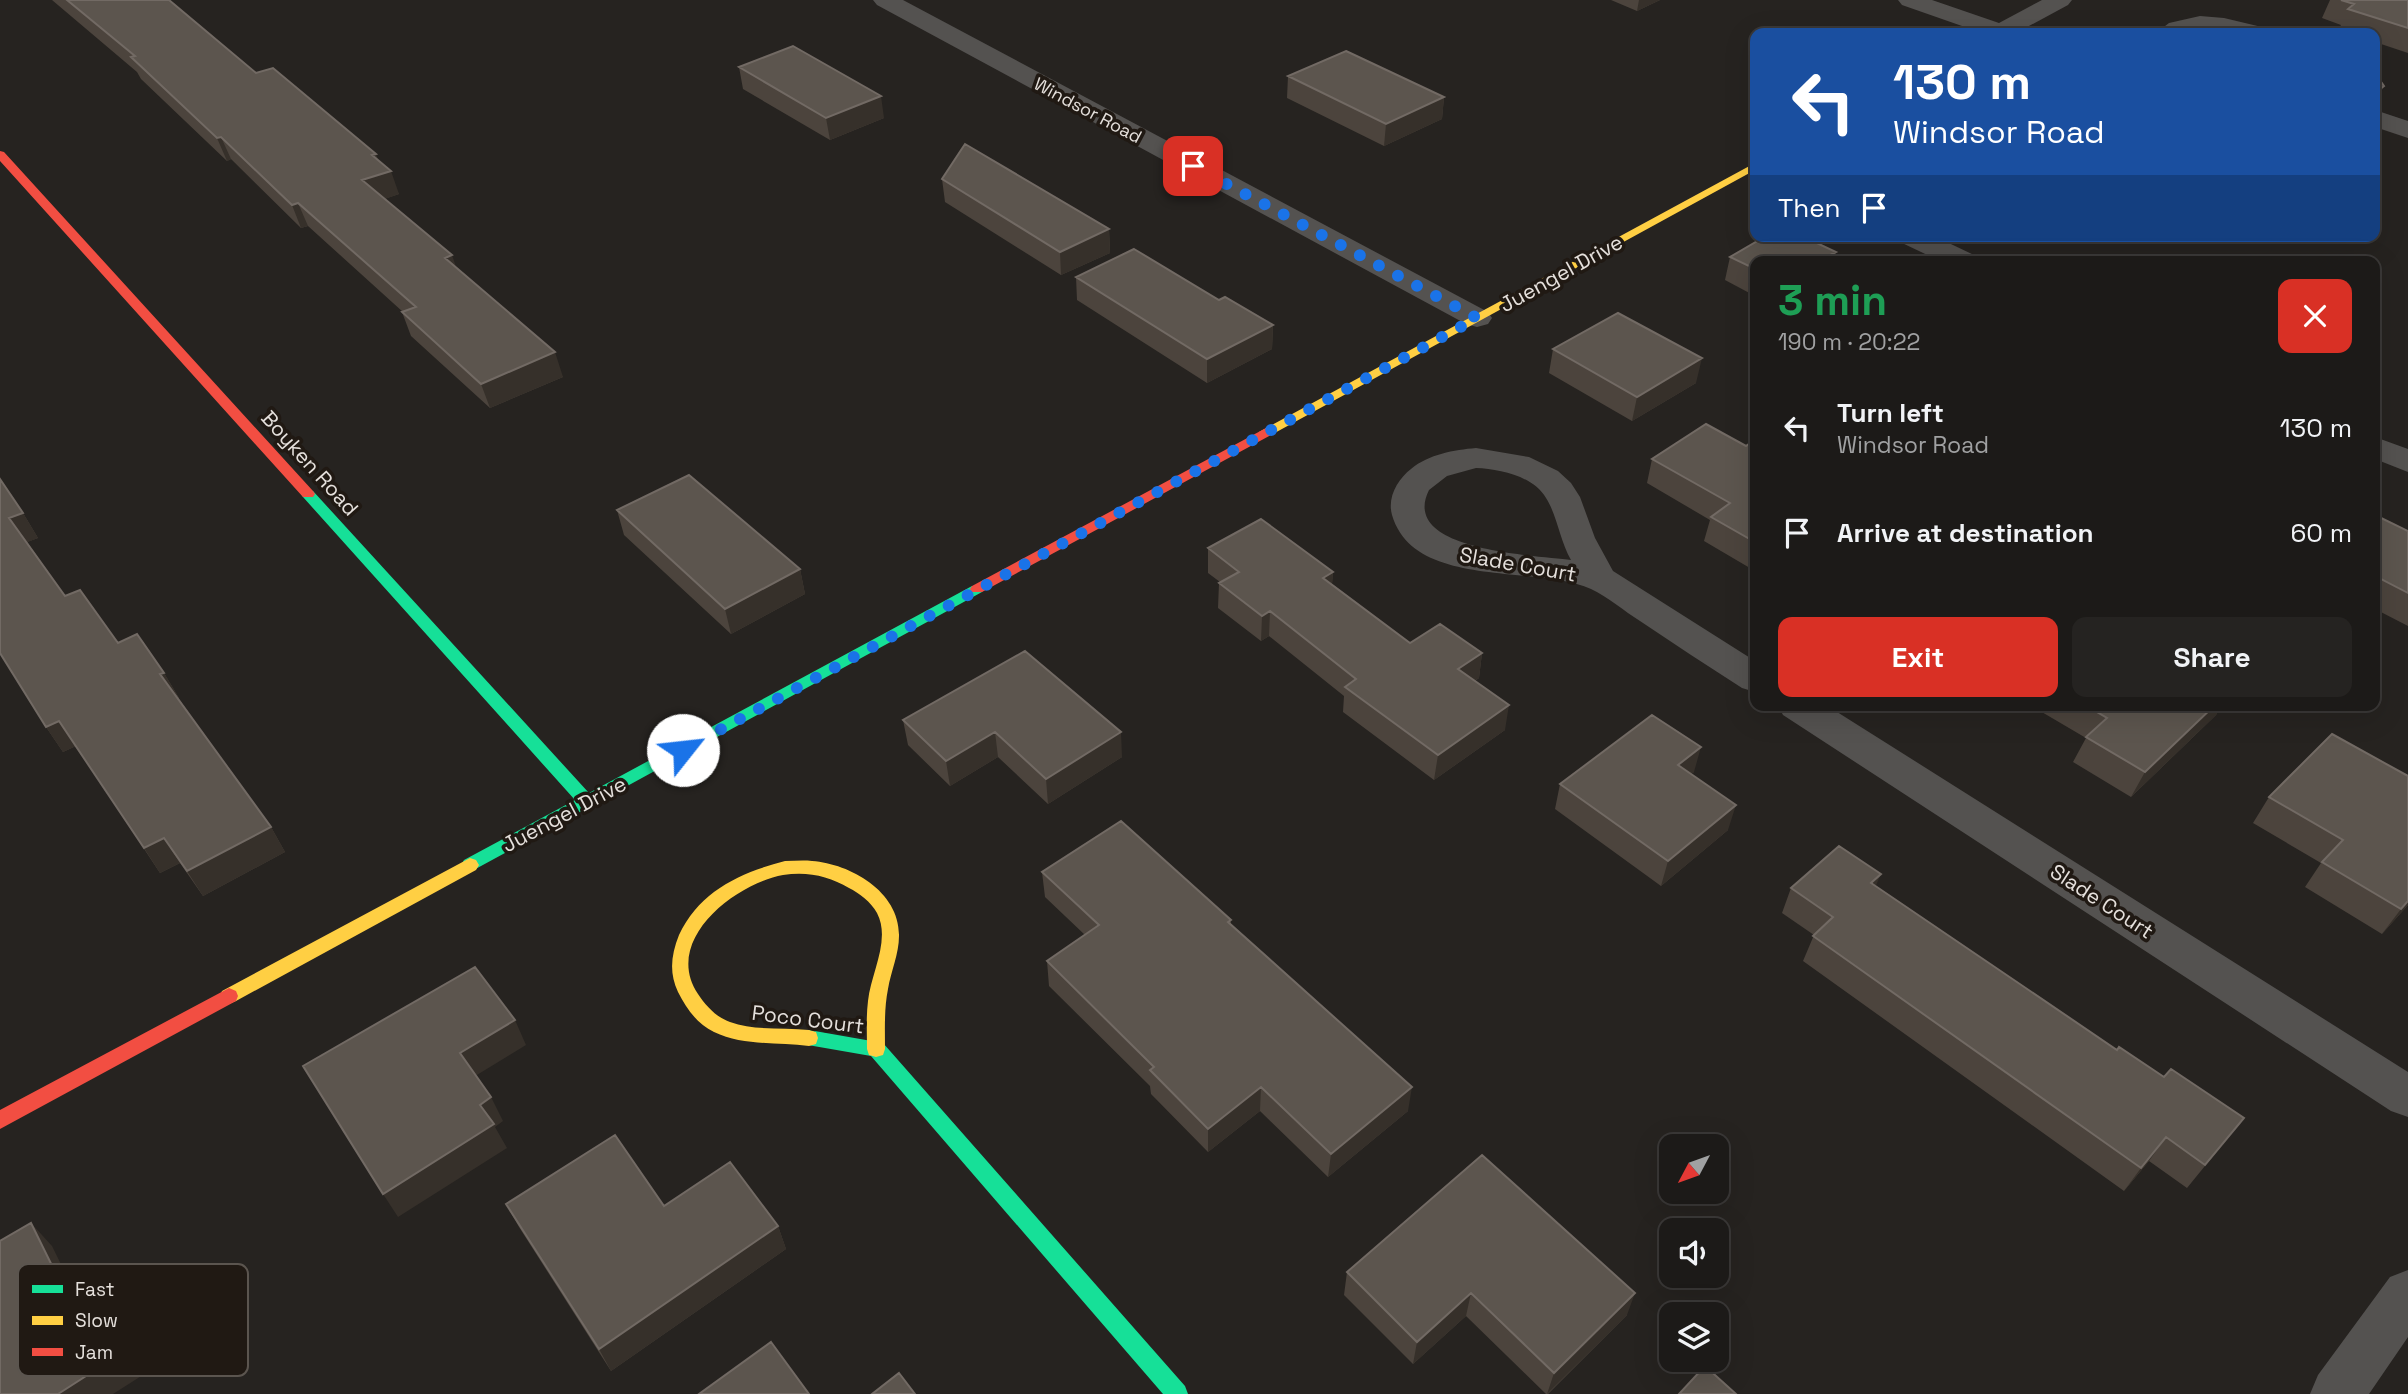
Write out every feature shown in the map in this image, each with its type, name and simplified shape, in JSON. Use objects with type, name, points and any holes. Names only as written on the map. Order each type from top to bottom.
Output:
[{"type":"street","name":"Windsor Road","points":[[885,0],[1477,318]]},
{"type":"street","points":[[1910,0],[1986,28]]},
{"type":"street","points":[[2009,28],[2060,0]]},
{"type":"street","points":[[2177,28],[2214,24],[2233,28]]},
{"type":"street","points":[[2380,120],[2408,130]]},
{"type":"street","name":"Boyken Road","points":[[0,155],[587,802]]},
{"type":"street","name":"Juengel Drive","points":[[0,1120],[1750,169]]},
{"type":"street","points":[[1923,242],[1953,256]]},
{"type":"street","points":[[2380,449],[2408,462]]},
{"type":"street","name":"Slade Court","points":[[1600,579],[1578,540],[1566,501],[1556,487],[1531,470],[1498,460],[1475,458],[1451,461],[1415,481],[1407,496],[1407,512],[1415,528],[1431,543],[1453,554],[1479,560],[1540,566],[1600,579],[1750,676]]},
{"type":"street","name":"Slade Court","points":[[1806,711],[2408,1097]]},
{"type":"street","name":"Poco Court","points":[[876,1049],[877,999],[890,935],[886,913],[872,894],[853,879],[829,870],[801,867],[767,872],[734,885],[706,905],[687,931],[678,960],[683,987],[699,1012],[723,1028],[754,1035],[787,1035],[876,1049],[1177,1394]]},
{"type":"street","points":[[2337,1394],[2408,1294]]},
{"type":"building","points":[[67,0],[169,0],[256,73],[273,68],[376,154],[372,155],[391,171],[362,180],[452,255],[445,258],[555,352],[481,384],[402,312],[416,307],[298,203],[292,205],[131,57],[135,56]]},
{"type":"building","points":[[2341,0],[2408,0],[2408,28],[2348,9],[2354,4]]},
{"type":"building","points":[[793,46],[881,96],[826,118],[739,67]]},
{"type":"building","points":[[1346,51],[1444,97],[1386,124],[1288,76]]},
{"type":"building","points":[[965,144],[1109,229],[1060,252],[942,179]]},
{"type":"building","points":[[1756,242],[1815,242],[1836,252],[1832,254],[1836,256],[1750,256],[1750,267],[1730,257]]},
{"type":"building","points":[[1134,249],[1219,300],[1225,297],[1273,325],[1207,359],[1076,277]]},
{"type":"building","points":[[1618,313],[1702,358],[1637,397],[1553,349]]},
{"type":"building","points":[[1706,424],[1746,446],[1750,443],[1750,539],[1711,517],[1730,503],[1652,459]]},
{"type":"building","points":[[689,475],[800,569],[725,609],[617,510]]},
{"type":"building","points":[[0,479],[23,513],[9,518],[65,596],[80,590],[118,643],[137,634],[164,673],[160,674],[271,827],[187,871],[164,838],[144,848],[59,721],[46,727],[0,653]]},
{"type":"building","points":[[2380,517],[2408,531],[2408,593],[2380,579]]},
{"type":"building","points":[[1261,519],[1333,572],[1323,578],[1410,643],[1440,624],[1482,653],[1458,669],[1509,705],[1438,755],[1345,687],[1356,679],[1270,611],[1262,616],[1219,583],[1239,572],[1208,548]]},
{"type":"building","points":[[1025,651],[1121,732],[1046,779],[995,732],[946,761],[903,720]]},
{"type":"building","points":[[2095,711],[2209,711],[2145,772],[2086,737],[2107,718]]},
{"type":"building","points":[[1652,715],[1701,747],[1678,765],[1736,805],[1668,861],[1560,784]]},
{"type":"building","points":[[2332,734],[2408,776],[2408,901],[2401,909],[2322,862],[2343,840],[2269,797]]},
{"type":"building","points":[[1121,821],[1231,920],[1228,922],[1412,1087],[1331,1154],[1261,1087],[1208,1129],[1150,1070],[1154,1067],[1047,961],[1099,925],[1042,872]]},
{"type":"building","points":[[1839,846],[1881,874],[1871,883],[2117,1050],[2119,1047],[2164,1077],[2171,1069],[2244,1118],[2205,1165],[2166,1137],[2141,1168],[1813,936],[1833,917],[1791,888]]},
{"type":"building","points":[[475,967],[515,1020],[460,1053],[491,1097],[480,1105],[494,1124],[383,1194],[303,1066]]},
{"type":"building","points":[[615,1135],[664,1206],[730,1162],[778,1226],[599,1349],[506,1204]]},
{"type":"building","points":[[1482,1155],[1635,1293],[1554,1373],[1471,1293],[1417,1342],[1347,1272]]},
{"type":"building","points":[[31,1223],[51,1264],[18,1264],[18,1376],[86,1376],[58,1394],[0,1394],[0,1241]]},
{"type":"building","points":[[771,1342],[809,1394],[699,1394]]},
{"type":"building","points":[[1699,1372],[1712,1372],[1736,1394],[1679,1394]]},
{"type":"building","points":[[899,1373],[915,1394],[872,1394]]},
{"type":"traffic: fast","points":[[308,494],[587,802]]},
{"type":"traffic: fast","points":[[470,865],[977,589]]},
{"type":"traffic: fast","points":[[809,1038],[876,1049],[1177,1394]]},
{"type":"traffic: slow","points":[[1266,432],[1750,169]]},
{"type":"traffic: slow","points":[[229,996],[470,865]]},
{"type":"traffic: slow","points":[[809,1038],[746,1033],[714,1023],[693,1002],[681,973],[683,947],[694,924],[711,903],[732,887],[758,875],[785,868],[812,867],[838,873],[861,886],[878,901],[886,913],[890,935],[878,990],[876,1049]]},
{"type":"traffic: jam","points":[[0,154],[308,494]]},
{"type":"traffic: jam","points":[[977,589],[1266,432]]},
{"type":"traffic: jam","points":[[0,1120],[229,996]]},
{"type":"route","points":[[683,750],[1477,318],[1193,166]]}]
